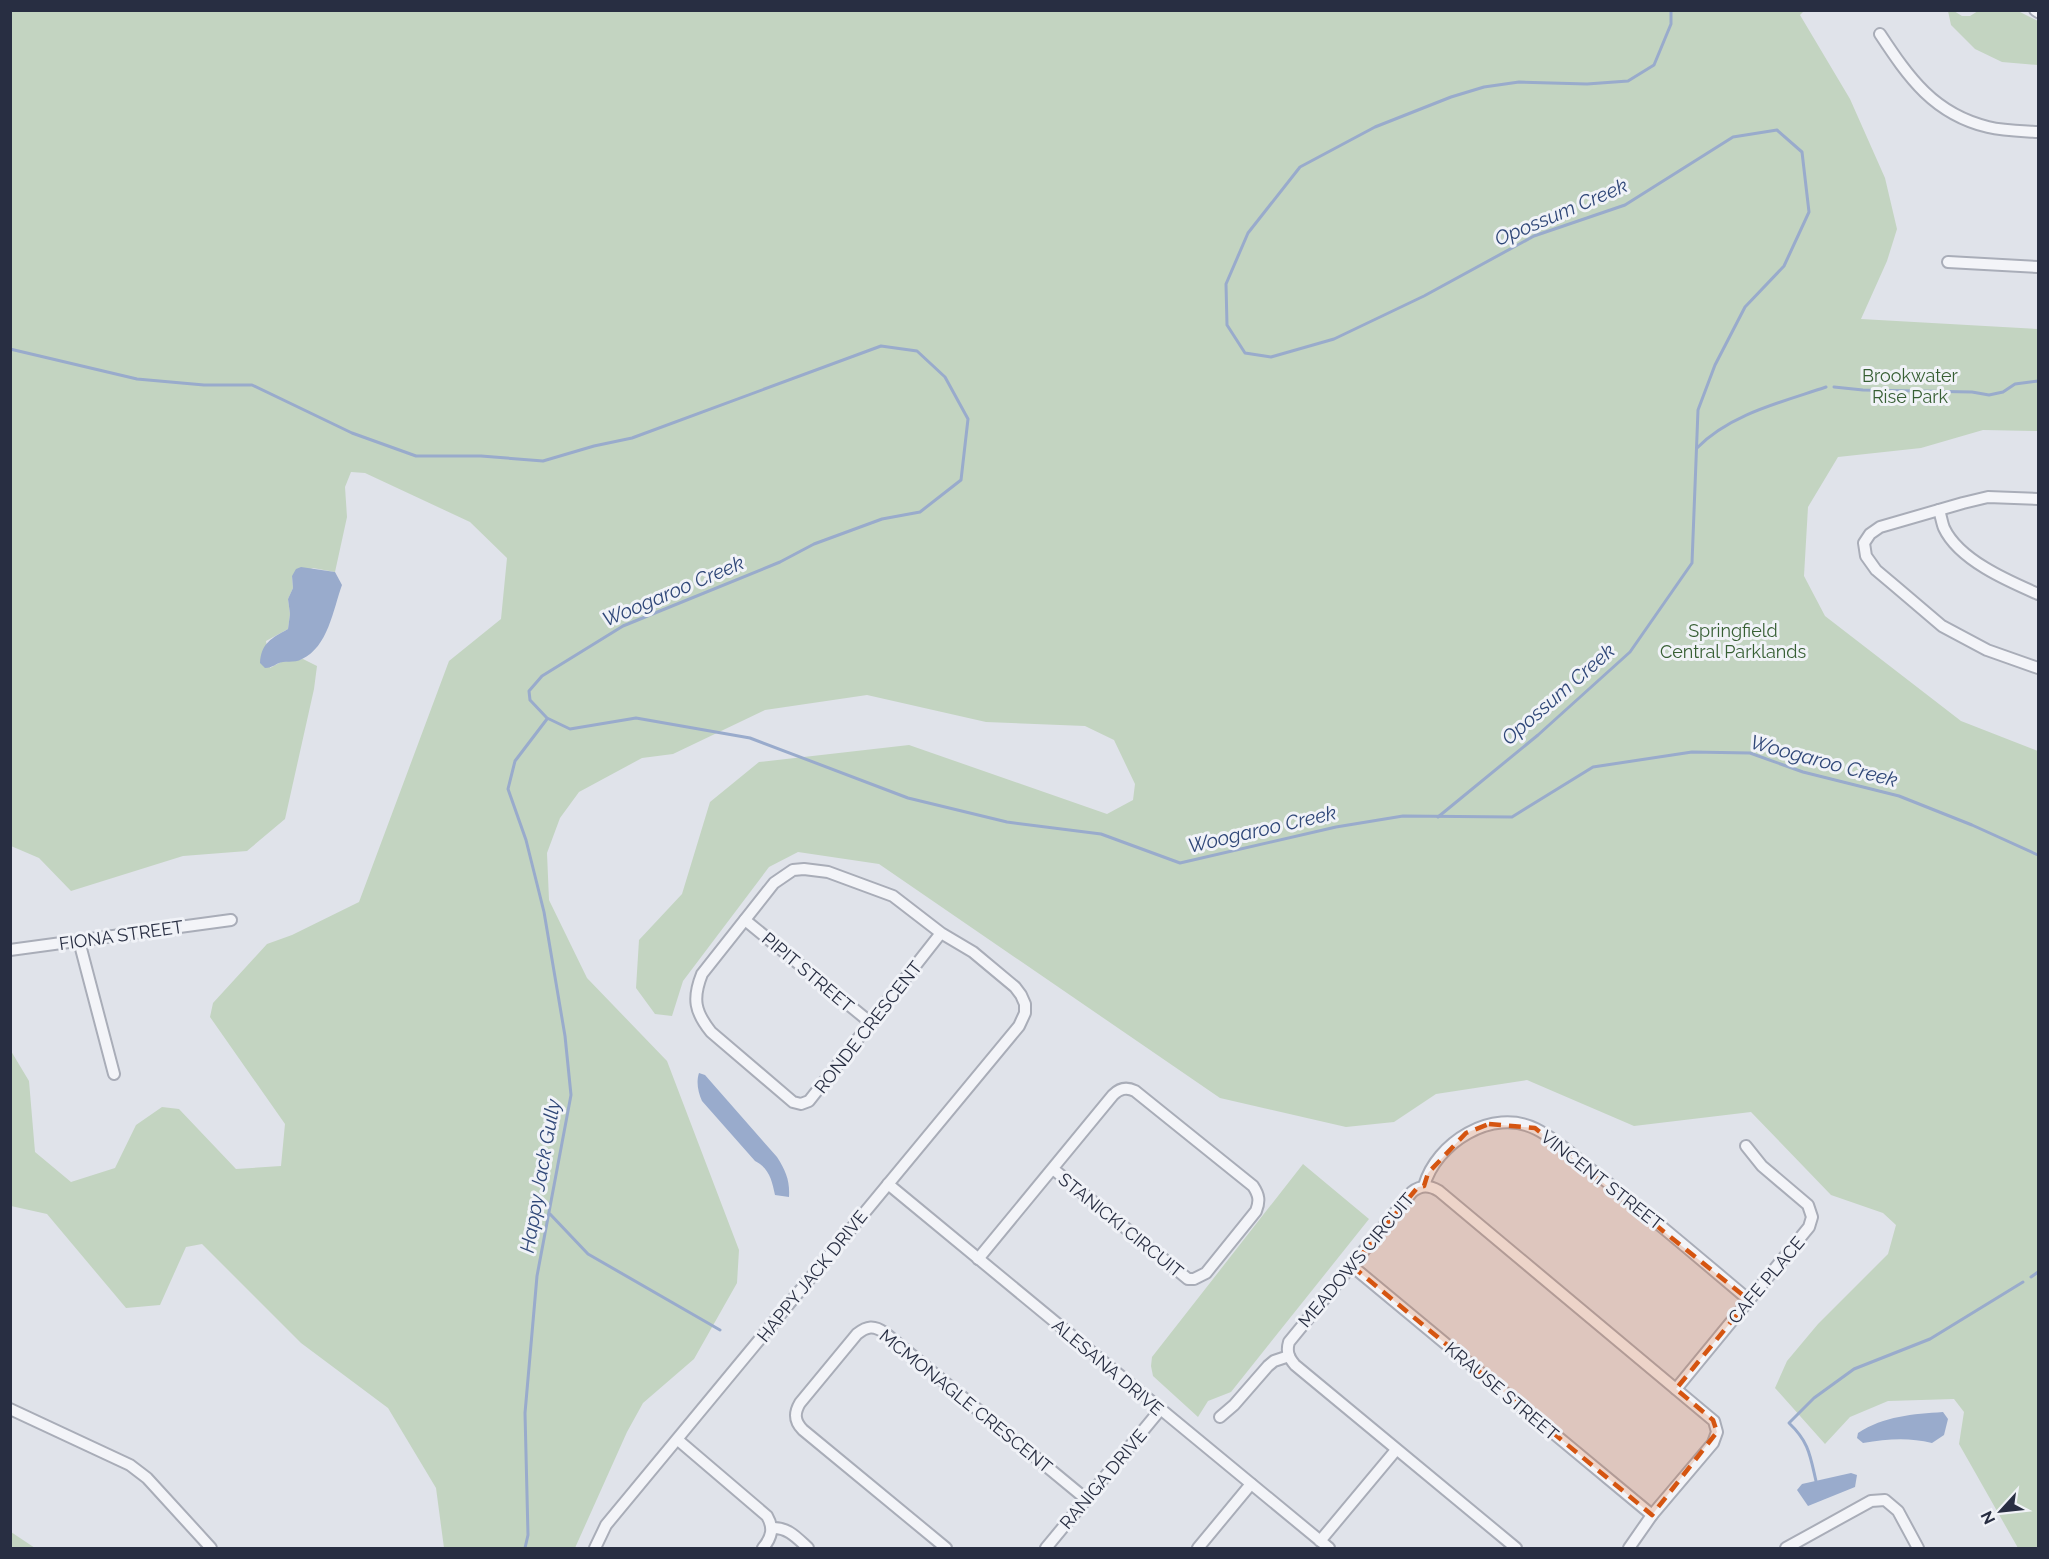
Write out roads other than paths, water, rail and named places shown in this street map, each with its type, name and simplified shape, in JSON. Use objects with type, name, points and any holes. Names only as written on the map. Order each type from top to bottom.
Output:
[{"type":"street","points":[[1880,34],[1907,75],[1930,99],[1949,112],[1969,122],[1991,128],[2038,132]]},
{"type":"street","points":[[1948,262],[2038,267]]},
{"type":"street","points":[[2038,499],[1988,497],[1880,527],[1869,534],[1864,543],[1866,556],[1876,570],[1942,626],[1987,650],[2038,668]]},
{"type":"street","points":[[1939,510],[1944,528],[1952,541],[1967,555],[2010,582],[2038,594]]},
{"type":"street","name":"RONDE CRESCENT","points":[[941,933],[809,1101],[801,1104],[793,1102],[711,1032],[701,1020],[696,1006],[697,988],[702,974],[774,883],[794,870],[804,869],[828,872],[893,896],[941,933],[973,952],[1015,987],[1025,1004]]},
{"type":"street","name":"FIONA STREET","points":[[10,950],[231,920]]},
{"type":"street","name":"PIPIT STREET","points":[[745,920],[871,1023]]},
{"type":"street","points":[[79,941],[114,1074]]},
{"type":"street","name":"HAPPY JACK DRIVE","points":[[595,1548],[606,1525],[1019,1026],[1025,1013],[1025,1004]]},
{"type":"street","name":"STANICKI CIRCUIT","points":[[978,1259],[1113,1095],[1122,1089],[1130,1088],[1253,1186],[1259,1199],[1259,1205],[1206,1272],[1194,1280],[1188,1279],[1053,1169]]},
{"type":"street","name":"VINCENT STREET","points":[[1424,1186],[1428,1173],[1448,1148],[1466,1133],[1489,1124],[1514,1123],[1534,1128],[1627,1198],[1749,1300]]},
{"type":"street","name":"CAFE PLACE","points":[[1676,1389],[1809,1227],[1812,1217],[1808,1205],[1762,1166],[1746,1146]]},
{"type":"street","name":"ALESANA DRIVE","points":[[888,1184],[1329,1548]]},
{"type":"street","name":"MEADOWS CIRCUIT","points":[[1289,1356],[1287,1349],[1289,1342],[1412,1192],[1418,1187],[1432,1186],[1713,1420],[1717,1432],[1713,1443],[1652,1515],[1629,1548]]},
{"type":"street","name":"KRAUSE STREET","points":[[1352,1266],[1652,1515]]},
{"type":"street","name":"MCMONAGLE CRESCENT","points":[[946,1548],[803,1430],[796,1419],[796,1409],[800,1403],[857,1334],[868,1327],[874,1327],[885,1333],[1086,1499]]},
{"type":"street","points":[[1220,1417],[1234,1405],[1268,1366],[1274,1361],[1289,1356],[1295,1365],[1516,1548]]},
{"type":"street","points":[[10,1409],[130,1465],[147,1478],[211,1548]]},
{"type":"street","name":"RANIGA DRIVE","points":[[1046,1548],[1160,1410]]},
{"type":"street","points":[[678,1440],[767,1515],[772,1528],[768,1542],[763,1548]]},
{"type":"street","points":[[1320,1541],[1396,1450]]},
{"type":"street","points":[[1198,1548],[1251,1484]]},
{"type":"street","points":[[1786,1548],[1871,1501],[1885,1500],[1898,1510],[1918,1548]]},
{"type":"street","points":[[772,1528],[782,1527],[808,1548]]},
{"type":"water","points":[[301,567],[335,572],[342,585],[332,616],[324,637],[311,653],[297,661],[278,663],[265,668],[260,663],[265,646],[272,638],[288,629],[290,614],[288,599],[293,588],[292,576],[296,569]]},
{"type":"water","points":[[699,1073],[705,1075],[777,1157],[787,1176],[789,1197],[775,1195],[767,1171],[755,1161],[702,1101],[698,1087]]},
{"type":"water","points":[[1943,1412],[1948,1419],[1944,1435],[1932,1443],[1898,1439],[1863,1443],[1857,1438],[1858,1433],[1888,1419]]},
{"type":"water","points":[[1851,1473],[1857,1475],[1855,1487],[1808,1506],[1797,1490],[1802,1484]]},
{"type":"waterway","name":"Opossum Creek","points":[[1438,817],[1538,735],[1630,652],[1692,563],[1698,410],[1715,365],[1745,307],[1784,266],[1809,212],[1802,152],[1777,130],[1733,137],[1625,205],[1534,236],[1424,296],[1334,339],[1271,357],[1245,353],[1227,325],[1226,284],[1248,233],[1300,167],[1375,127],[1451,97],[1484,87],[1519,82],[1587,84],[1628,81],[1654,65],[1671,24],[1671,10]]},
{"type":"waterway","name":"Woogaroo Creek","points":[[10,349],[137,379],[204,385],[252,385],[352,433],[416,456],[481,456],[543,461],[632,438],[881,346],[917,351],[945,377],[968,419],[961,480],[920,512],[882,519],[814,544],[780,562],[623,626],[542,676],[529,691],[530,700],[547,718],[570,729],[636,718],[750,738],[908,798],[1007,822],[1101,834],[1180,863],[1336,827],[1403,816],[1512,817],[1593,767],[1692,752],[1750,753],[1803,772],[1899,796],[1972,825],[2038,855]]},
{"type":"waterway","points":[[1834,387],[1863,390],[1972,392],[1989,395],[2003,392],[2015,384],[2038,381]]},
{"type":"waterway","points":[[1697,448],[1725,426],[1757,410],[1826,387]]},
{"type":"waterway","name":"Happy Jack Gully","points":[[525,1548],[528,1535],[525,1413],[537,1276],[571,1095],[565,1036],[544,912],[526,840],[508,789],[515,761],[547,719]]},
{"type":"waterway","points":[[550,1214],[588,1254],[720,1330]]},
{"type":"waterway","points":[[2031,1277],[2038,1272]]},
{"type":"waterway","points":[[1816,1481],[1805,1443],[1789,1423],[1814,1398],[1854,1369],[1930,1339],[2023,1282]]},
{"type":"park label","name":"Brookwater Rise Park","points":[[1910,385]]},
{"type":"park label","name":"Springfield Central Parklands","points":[[1733,640]]}]
